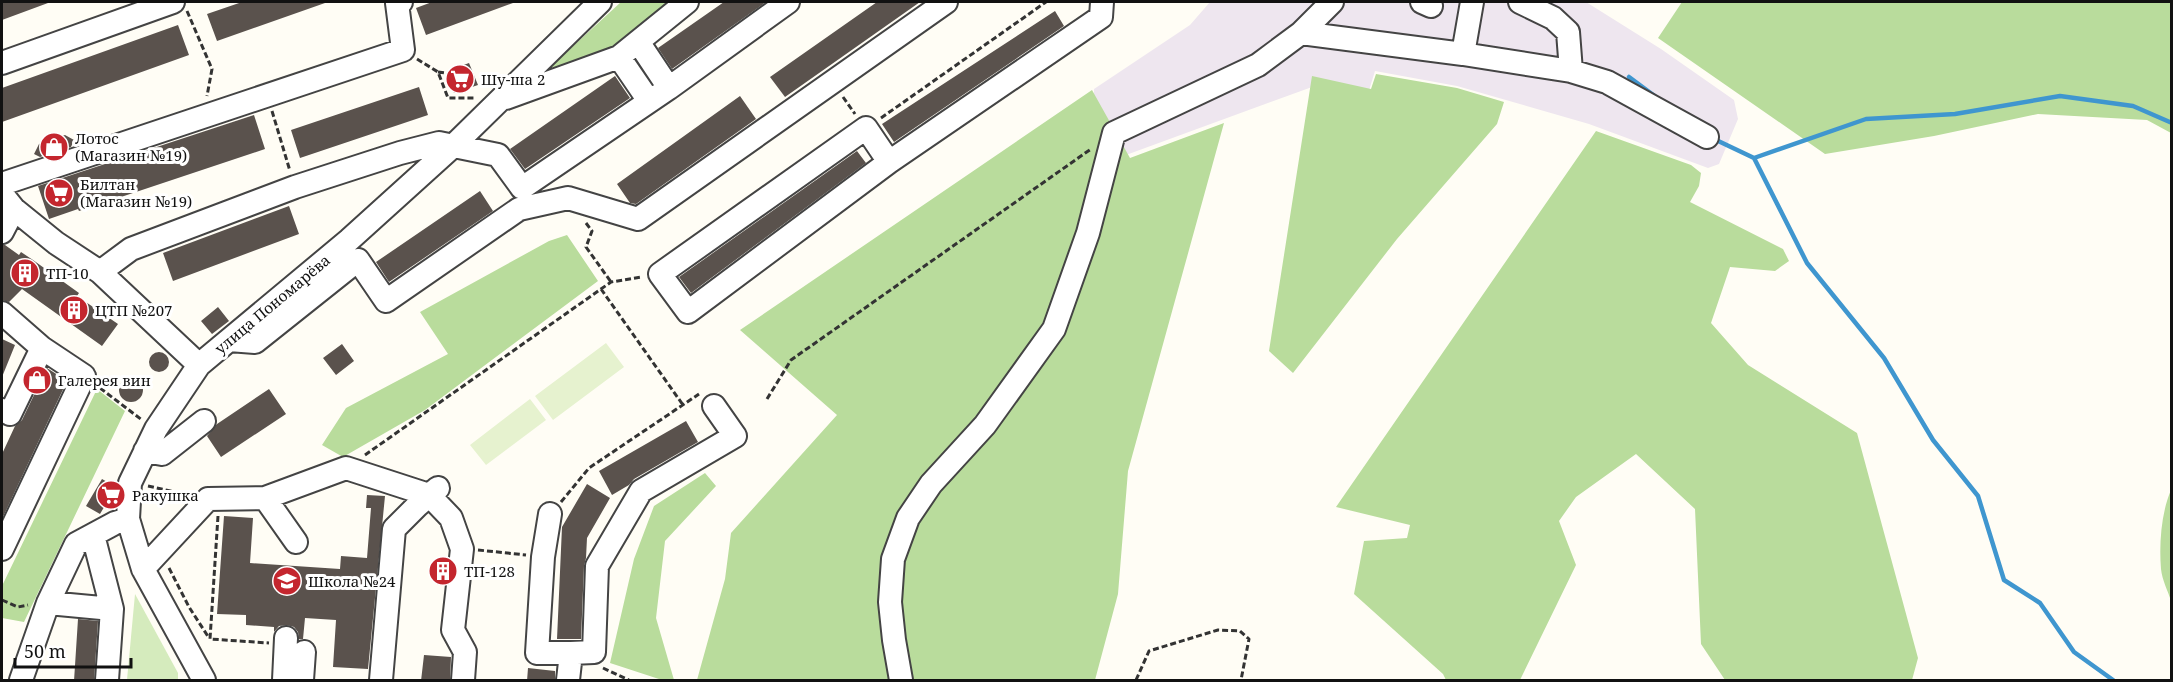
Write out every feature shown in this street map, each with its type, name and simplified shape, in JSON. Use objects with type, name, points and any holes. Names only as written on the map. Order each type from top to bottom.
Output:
[{"type":"street","points":[[2,63],[172,2]]},
{"type":"street","points":[[2,184],[403,50],[397,3],[401,2]]},
{"type":"street","name":"улица Пономарёва","points":[[204,681],[128,519],[130,483],[156,429],[199,365],[349,240],[453,146],[491,99],[600,2]]},
{"type":"street","points":[[491,99],[619,57],[687,2]]},
{"type":"street","points":[[100,272],[131,249],[295,188],[400,153],[439,143],[498,155],[522,188],[669,88],[788,2]]},
{"type":"street","points":[[229,340],[255,342],[358,260],[386,301],[519,209],[568,198],[638,219],[946,2]]},
{"type":"street","points":[[889,162],[866,128],[660,274],[688,312],[889,162],[1101,18],[1102,2]]},
{"type":"street","points":[[902,681],[890,602],[893,559],[908,518],[931,484],[985,425],[1054,328],[1088,233],[1114,133],[1258,65],[1301,33],[1332,2]]},
{"type":"street","points":[[1463,54],[1472,2]]},
{"type":"street","points":[[1520,2],[1553,18],[1568,32],[1571,71]]},
{"type":"street","points":[[1301,33],[1571,71],[1607,82],[1707,136]]},
{"type":"street","points":[[639,43],[669,88]]},
{"type":"street","points":[[619,57],[649,101]]},
{"type":"street","points":[[2,232],[8,202],[56,243],[100,272],[199,365]]},
{"type":"street","points":[[2,313],[42,348],[84,375],[2,549]]},
{"type":"street","points":[[2,410],[10,414],[42,348]]},
{"type":"street","points":[[550,514],[543,557],[537,653],[594,652],[597,566],[641,491],[735,436],[714,406]]},
{"type":"street","points":[[145,451],[162,454],[204,422]]},
{"type":"street","points":[[150,562],[213,505],[265,498],[346,468],[434,491],[452,518],[462,549],[453,630],[465,652],[463,681]]},
{"type":"street","points":[[381,681],[394,530],[434,491]]},
{"type":"street","points":[[265,498],[296,542]]},
{"type":"street","points":[[21,681],[48,603],[76,544],[115,523],[128,519]]},
{"type":"street","points":[[93,535],[112,609],[107,681]]},
{"type":"street","points":[[48,603],[112,609]]},
{"type":"street","points":[[284,681],[292,645]]},
{"type":"street","points":[[292,645],[302,681]]},
{"type":"street","points":[[568,681],[571,653]]},
{"type":"street","points":[[190,655],[190,681]]},
{"type":"path","points":[[183,2],[212,69],[204,116]]},
{"type":"path","points":[[831,81],[866,128],[1046,2]]},
{"type":"path","points":[[403,50],[438,72],[452,74]]},
{"type":"path","points":[[438,72],[448,98],[491,99]]},
{"type":"path","points":[[267,95],[295,188]]},
{"type":"path","points":[[767,399],[791,360],[1114,133]]},
{"type":"path","points":[[586,223],[592,231],[586,247],[611,282]]},
{"type":"path","points":[[346,468],[611,282],[660,274]]},
{"type":"path","points":[[601,289],[683,405]]},
{"type":"path","points":[[84,375],[146,423]]},
{"type":"path","points":[[550,514],[589,468],[683,405],[700,394],[714,406]]},
{"type":"path","points":[[130,483],[213,505],[210,639]]},
{"type":"path","points":[[462,549],[543,557]]},
{"type":"path","points":[[150,562],[169,568],[189,607],[210,639]]},
{"type":"path","points":[[2,600],[18,607],[48,603]]},
{"type":"path","points":[[1136,681],[1149,651],[1218,630],[1240,631],[1249,639],[1241,681]]},
{"type":"path","points":[[210,639],[292,645]]},
{"type":"shaded area","points":[[1210,2],[1586,2],[1661,49],[1734,100],[1738,119],[1719,164],[1708,168],[1589,124],[1457,86],[1375,71],[1366,100],[1312,87],[1126,155],[1094,97],[1094,89],[1190,25]]},
{"type":"green space","points":[[621,2],[669,2],[616,47],[532,84]]},
{"type":"green space","points":[[1682,2],[2171,2],[2171,133],[2147,120],[2038,114],[1934,136],[1825,154],[1658,38]]},
{"type":"green space","points":[[1376,74],[1457,88],[1504,102],[1497,124],[1397,239],[1293,373],[1269,351],[1312,76],[1371,89]]},
{"type":"green space","points":[[1092,90],[1130,158],[1224,123],[1128,471],[1118,594],[1095,680],[697,680],[725,579],[731,533],[837,415],[740,330]]},
{"type":"green space","points":[[1596,131],[1691,165],[1701,173],[1699,186],[1690,202],[1783,249],[1789,261],[1775,271],[1730,267],[1711,323],[1748,365],[1857,433],[1918,658],[1912,680],[1725,680],[1701,644],[1695,509],[1636,454],[1576,497],[1559,521],[1576,565],[1520,680],[1446,680],[1443,674],[1354,594],[1364,541],[1407,538],[1410,525],[1336,507]]},
{"type":"green space","points":[[567,235],[598,281],[425,410],[343,457],[322,445],[346,408],[448,354],[420,312],[549,241]]},
{"type":"green space","points":[[606,343],[624,367],[553,420],[535,396]]},
{"type":"green space","points":[[97,389],[125,411],[24,622],[2,618],[2,586]]},
{"type":"green space","points":[[530,399],[546,420],[486,465],[470,445]]},
{"type":"green space","points":[[705,473],[716,486],[665,541],[656,618],[674,680],[662,680],[610,663],[634,559],[654,506]]},
{"type":"green space","points":[[2171,490],[2171,601],[2162,573],[2160,550],[2163,519]]},
{"type":"green space","points":[[135,594],[178,673],[178,680],[127,680]]},
{"type":"building","points":[[2,2],[48,2],[48,3],[2,20]]},
{"type":"building","points":[[242,2],[325,3],[217,41],[207,14]]},
{"type":"building","points":[[432,2],[513,3],[426,35],[416,8]]},
{"type":"building","points":[[724,2],[766,2],[672,69],[658,48]]},
{"type":"building","points":[[877,2],[920,2],[785,97],[770,77]]},
{"type":"building","points":[[1055,11],[1064,26],[894,142],[882,124]]},
{"type":"building","points":[[178,25],[189,55],[2,122],[2,88]]},
{"type":"building","points":[[469,63],[478,85],[454,93],[449,80],[453,78],[450,70]]},
{"type":"building","points":[[615,76],[630,98],[525,169],[510,149]]},
{"type":"building","points":[[419,87],[428,115],[300,158],[291,130]]},
{"type":"building","points":[[740,96],[756,119],[636,204],[630,203],[617,184]]},
{"type":"building","points":[[254,115],[265,149],[49,219],[38,186]]},
{"type":"building","points":[[65,135],[74,140],[71,147],[40,157],[34,154],[39,144]]},
{"type":"building","points":[[857,151],[866,163],[691,293],[679,277]]},
{"type":"building","points":[[480,191],[493,211],[389,282],[376,262]]},
{"type":"building","points":[[289,206],[299,234],[173,281],[163,253]]},
{"type":"building","name":"ЦТП №207","points":[[2,245],[19,255],[21,252],[33,260],[79,293],[77,296],[118,324],[102,346],[22,289],[9,302],[2,300]]},
{"type":"building","points":[[218,307],[229,321],[212,334],[201,321]]},
{"type":"building","points":[[2,339],[15,345],[2,377]]},
{"type":"building","points":[[342,344],[354,361],[336,375],[323,358]]},
{"type":"building","points":[[159,352],[166,355],[169,362],[166,369],[159,372],[152,369],[149,362],[152,355]]},
{"type":"building","points":[[47,368],[67,381],[2,519],[2,454],[15,426],[22,420]]},
{"type":"building","points":[[131,378],[136,379],[142,385],[142,395],[136,401],[131,402],[126,401],[120,395],[119,390],[120,385],[126,379]]},
{"type":"building","points":[[269,389],[286,414],[221,457],[207,436],[217,424]]},
{"type":"building","points":[[686,421],[698,442],[634,479],[629,485],[612,495],[599,471]]},
{"type":"building","points":[[102,479],[116,487],[100,514],[86,506]]},
{"type":"building","points":[[587,484],[610,498],[587,538],[581,639],[557,639],[562,527]]},
{"type":"building","points":[[367,495],[385,496],[368,669],[333,667],[336,620],[305,618],[303,639],[299,639],[294,627],[279,626],[274,632],[274,627],[246,625],[246,615],[217,614],[224,516],[253,518],[250,563],[340,569],[341,556],[367,558],[371,508],[366,508]]},
{"type":"building","name":"ТП-128","points":[[431,564],[447,566],[445,577],[430,576]]},
{"type":"building","points":[[78,619],[98,621],[94,681],[74,681]]},
{"type":"building","points":[[424,655],[451,657],[450,681],[421,681]]},
{"type":"building","points":[[528,668],[555,671],[555,681],[527,681]]},
{"type":"waterway","points":[[1629,77],[1656,97]]},
{"type":"waterway","points":[[1714,139],[1754,158],[1866,119],[1955,114],[2060,96],[2133,106],[2172,123]]},
{"type":"waterway","points":[[1754,158],[1807,263],[1884,358],[1933,440],[1978,496],[2004,580],[2040,603],[2074,652],[2113,680]]},
{"type":"place","name":"Шу-ша 2","points":[[460,79]]},
{"type":"place","name":"Лотос (Магазин №19)","points":[[54,147]]},
{"type":"place","name":"Билтан (Магазин №19)","points":[[59,193]]},
{"type":"place","name":"ТП-10","points":[[25,273]]},
{"type":"place","name":"ЦТП №207","points":[[74,310]]},
{"type":"place","name":"Галерея вин","points":[[37,380]]},
{"type":"place","name":"Ракушка","points":[[111,495]]},
{"type":"place","name":"ТП-128","points":[[443,571]]},
{"type":"place","name":"Школа №24","points":[[287,581]]}]
